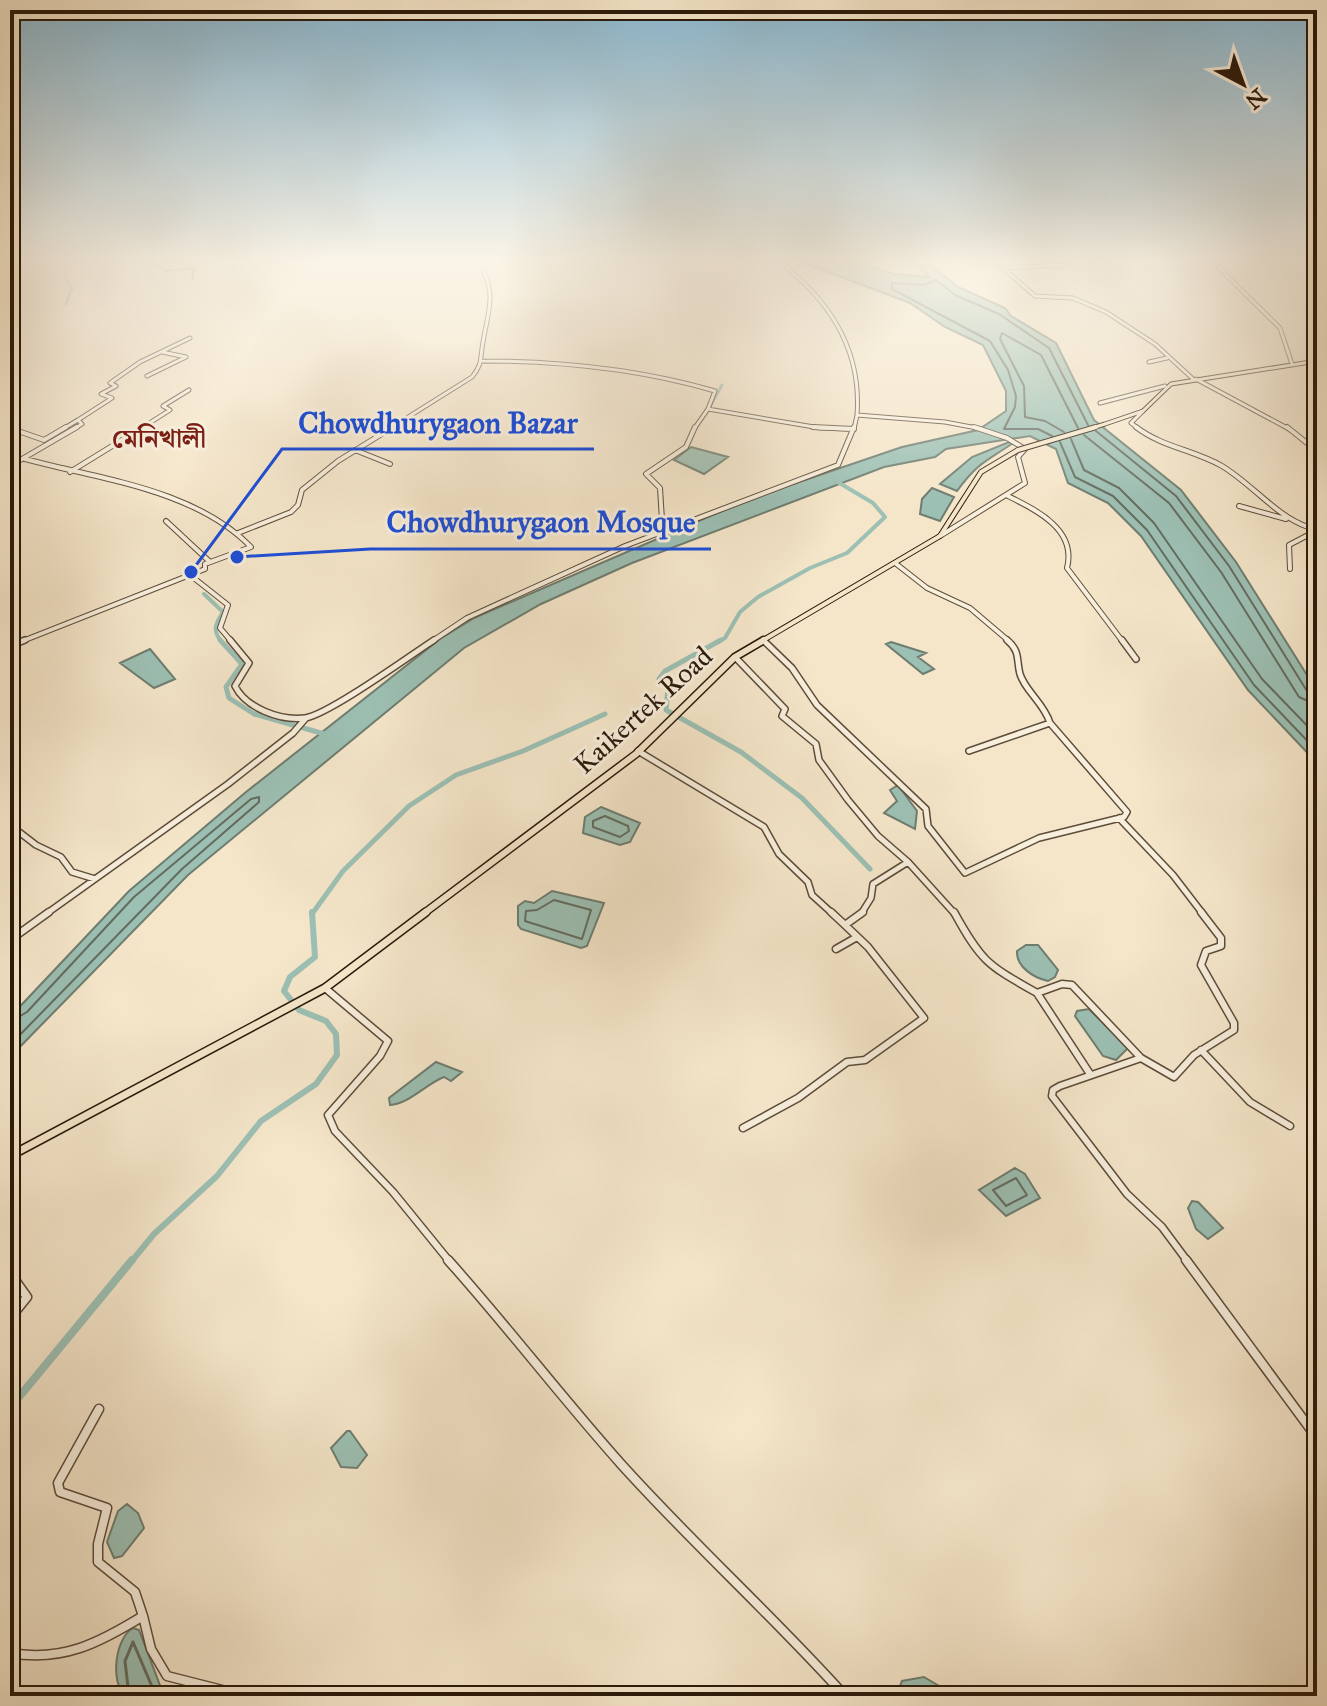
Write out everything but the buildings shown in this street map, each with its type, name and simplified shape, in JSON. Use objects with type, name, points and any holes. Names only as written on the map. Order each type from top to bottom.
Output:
[{"type":"main road","points":[[1165,386],[1317,361]]},
{"type":"main road","name":"Kaikertek Road","points":[[10,1156],[272,1019],[325,988],[638,751],[735,657],[940,536],[981,472],[996,460],[1018,450],[1143,411],[1165,386]]},
{"type":"street","points":[[10,433],[21,432],[44,440],[112,398],[101,394],[116,386],[110,384],[112,381],[185,341]]},
{"type":"street","points":[[238,533],[291,512],[298,505],[302,490],[354,450],[465,384],[482,366],[480,351],[483,341]]},
{"type":"street","points":[[10,940],[293,733],[305,720],[368,684],[467,618],[572,568],[838,465],[857,415],[858,374],[848,341]]},
{"type":"street","points":[[1150,341],[1195,379],[1282,423],[1317,451]]},
{"type":"street","points":[[1284,341],[1292,364]]},
{"type":"street","points":[[147,376],[186,357],[162,352]]},
{"type":"street","points":[[1149,362],[1168,358]]},
{"type":"street","points":[[482,361],[590,368],[665,379],[715,391],[710,410],[695,426],[686,447],[646,474],[660,488],[662,520],[670,528]]},
{"type":"street","points":[[1100,403],[1165,386]]},
{"type":"street","points":[[69,473],[170,410],[163,406],[189,390]]},
{"type":"street","points":[[710,410],[807,426],[854,429]]},
{"type":"street","points":[[1143,411],[1131,423],[1152,439],[1220,465],[1278,507],[1287,520]]},
{"type":"street","points":[[857,415],[977,426],[1012,439],[1026,451],[1018,457],[1026,481],[940,536]]},
{"type":"street","points":[[10,466],[83,423],[78,420]]},
{"type":"street","points":[[354,450],[390,464]]},
{"type":"street","points":[[10,646],[205,569],[204,565],[210,562],[251,547],[238,533],[177,500],[25,459]]},
{"type":"street","points":[[1006,495],[1038,513],[1064,534],[1071,562],[1067,568],[1136,659]]},
{"type":"street","points":[[1239,506],[1317,527]]},
{"type":"street","points":[[166,521],[210,562]]},
{"type":"street","points":[[1290,569],[1289,545],[1315,534],[1308,527]]},
{"type":"street","points":[[763,640],[792,668],[817,705],[926,809],[928,826],[965,873],[1039,838],[1127,814],[1050,723],[1045,707],[1020,676],[1019,655],[1012,644],[970,608],[927,588],[895,563]]},
{"type":"street","points":[[190,575],[228,605],[220,628],[246,655],[249,663],[235,686],[238,694],[262,711],[305,720]]},
{"type":"street","points":[[10,633],[18,643]]},
{"type":"street","points":[[735,657],[758,676],[766,690],[785,709],[782,716],[816,744],[819,760],[878,836],[908,862],[954,912],[976,952],[990,966],[1037,993],[1090,1074]]},
{"type":"street","points":[[969,751],[1050,723]]},
{"type":"street","points":[[638,751],[749,815],[764,827],[779,854],[808,882],[812,895],[857,937],[924,1018],[865,1060],[847,1062],[798,1098],[743,1128]]},
{"type":"street","points":[[1037,993],[1062,984],[1072,985],[1141,1058],[1172,1078],[1201,1050],[1234,1030],[1234,1023],[1201,965],[1201,955],[1205,950],[1221,946],[1221,938],[1173,875],[1119,818]]},
{"type":"street","points":[[10,825],[36,845],[61,857],[72,872],[95,879]]},
{"type":"street","points":[[845,925],[866,911],[874,895],[873,884],[908,862]]},
{"type":"street","points":[[836,949],[857,937]]},
{"type":"street","points":[[325,988],[388,1041],[380,1056],[328,1115],[335,1131],[393,1192],[420,1229],[515,1334],[552,1385],[624,1467],[779,1622],[845,1696]]},
{"type":"street","points":[[1201,1050],[1250,1102],[1290,1126]]},
{"type":"street","points":[[1141,1058],[1060,1086],[1053,1090],[1052,1096],[1127,1194],[1162,1227],[1317,1438]]},
{"type":"street","points":[[10,1273],[27,1297],[10,1318]]},
{"type":"street","points":[[99,1409],[58,1483],[60,1492],[107,1508],[98,1544],[98,1562],[135,1592],[151,1649],[167,1676],[246,1695],[260,1692],[268,1696]]},
{"type":"street","points":[[10,1653],[75,1654],[143,1616]]},
{"type":"water","points":[[974,341],[1056,343],[1094,420],[1181,490],[1236,562],[1317,691],[1317,763],[1248,690],[1141,536],[1108,503],[1068,483],[1056,449],[1030,436],[946,449],[935,457],[884,467],[632,563],[541,604],[464,648],[188,875],[10,1057],[10,1017],[129,891],[246,792],[440,639],[474,618],[752,498],[902,447],[978,430],[1006,411],[1006,391],[983,345]]},
{"type":"water","points":[[1013,443],[977,468],[957,491],[940,484],[972,457]]},
{"type":"water","points":[[691,447],[728,457],[704,474],[674,460]]},
{"type":"water","points":[[932,488],[954,497],[940,521],[920,514],[922,499]]},
{"type":"water","points":[[891,642],[926,653],[918,657],[934,669],[923,674],[886,644]]},
{"type":"water","points":[[150,649],[175,679],[154,688],[120,663]]},
{"type":"water","points":[[898,785],[917,811],[915,829],[884,813],[897,801],[890,790]]},
{"type":"water","points":[[601,807],[640,823],[630,842],[620,845],[583,833],[585,817]]},
{"type":"water","points":[[552,891],[604,903],[587,946],[581,948],[521,929],[518,925],[518,906],[525,901],[534,903]]},
{"type":"water","points":[[1026,945],[1038,945],[1058,970],[1055,977],[1043,980],[1023,967],[1017,951]]},
{"type":"water","points":[[1089,1009],[1128,1048],[1116,1060],[1103,1056],[1075,1016],[1077,1011]]},
{"type":"water","points":[[436,1062],[462,1072],[451,1081],[444,1077],[404,1101],[390,1105],[389,1098]]},
{"type":"water","points":[[1015,1168],[1025,1174],[1040,1198],[1006,1216],[979,1190]]},
{"type":"water","points":[[1192,1201],[1198,1202],[1223,1228],[1208,1239],[1196,1229],[1188,1208]]},
{"type":"water","points":[[347,1431],[367,1455],[357,1468],[341,1467],[331,1448]]},
{"type":"water","points":[[127,1504],[138,1513],[144,1528],[122,1556],[114,1558],[107,1542],[118,1511]]},
{"type":"water","points":[[133,1628],[139,1630],[164,1696],[125,1696],[120,1689],[116,1671],[119,1650]]},
{"type":"water","points":[[924,1677],[956,1696],[896,1696],[902,1681]]},
{"type":"waterway","points":[[707,412],[722,385]]},
{"type":"waterway","points":[[718,642],[725,638],[740,612],[758,597],[810,568],[847,553],[885,517],[873,503],[836,481]]},
{"type":"waterway","points":[[204,594],[223,612],[216,627],[222,642]]},
{"type":"waterway","points":[[220,640],[242,664],[226,687],[229,698],[254,714],[328,735]]},
{"type":"waterway","points":[[721,640],[665,671],[659,679],[668,687],[666,710],[741,752],[802,798],[870,869]]},
{"type":"waterway","points":[[312,914],[343,871],[409,806],[456,775],[523,751],[605,714]]},
{"type":"waterway","points":[[131,1262],[154,1234],[217,1176],[261,1121],[316,1084],[337,1055],[336,1034],[326,1021],[299,1010],[284,991],[290,977],[315,957],[312,914]]},
{"type":"waterway","points":[[10,1408],[132,1260]]},
{"type":"place","name":"Chowdhurygaon Mosque","points":[[237,557]]},
{"type":"place","name":"Chowdhurygaon Bazar","points":[[191,572]]},
{"type":"district","name":"মেনিখালী","points":[[159,438]]}]
